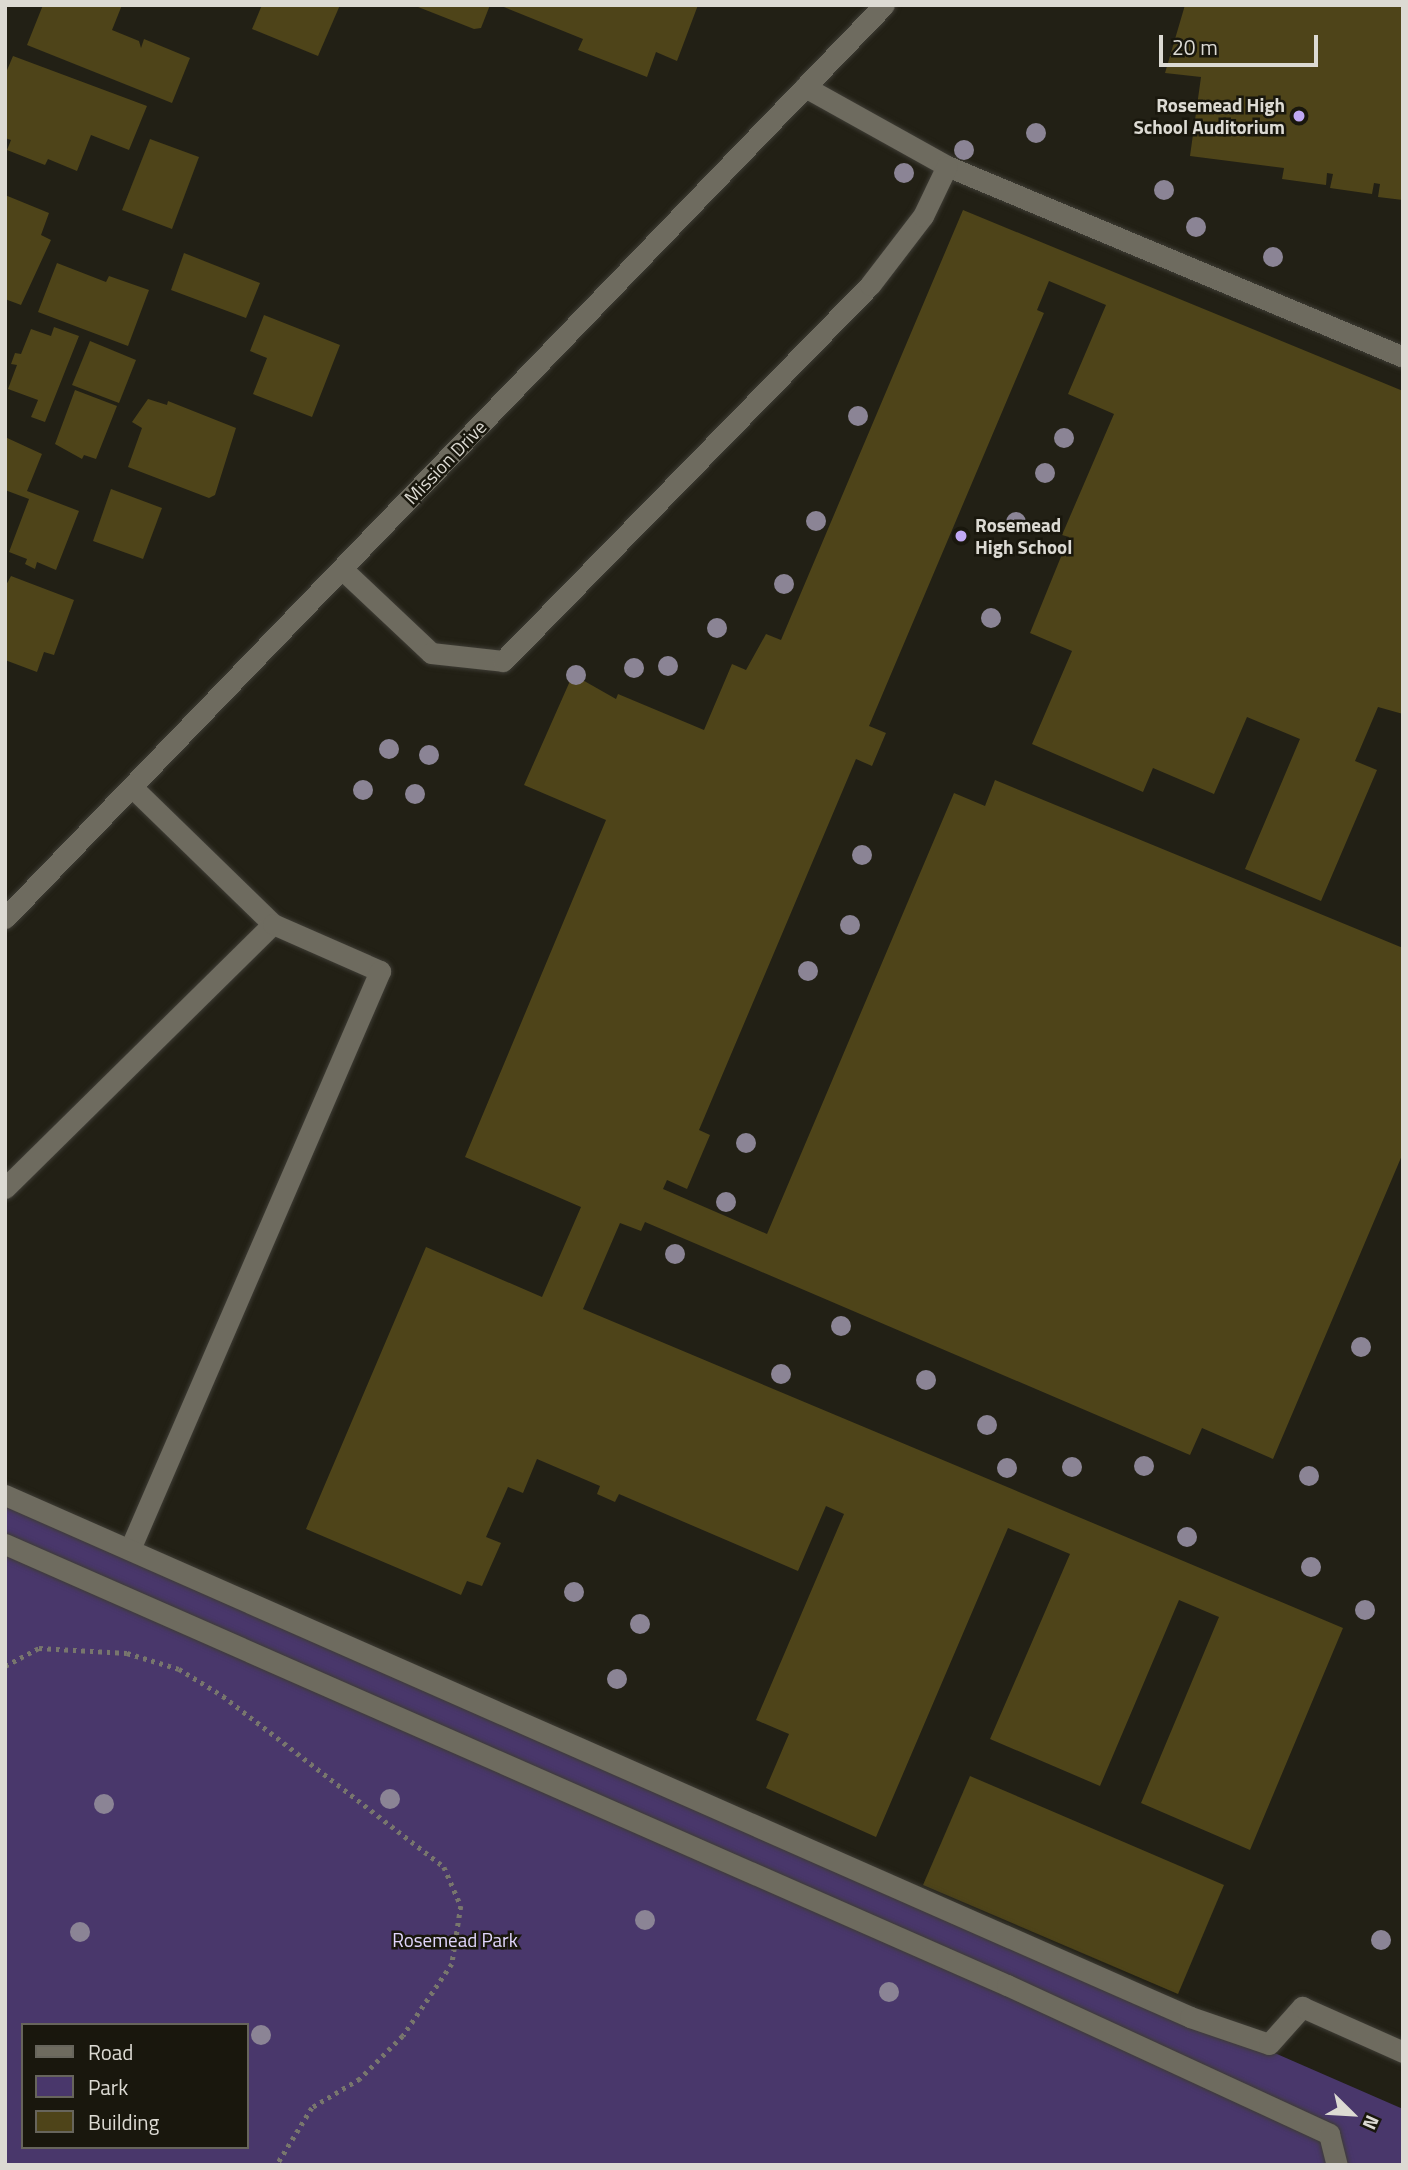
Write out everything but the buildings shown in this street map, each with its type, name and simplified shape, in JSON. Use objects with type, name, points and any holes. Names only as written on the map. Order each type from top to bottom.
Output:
[{"type":"main road","name":"Mission Drive","points":[[5,918],[884,5]]},
{"type":"main road","points":[[805,87],[947,166],[1403,357]]},
{"type":"main road","points":[[342,569],[430,653],[503,662],[870,285],[923,216],[947,166]]},
{"type":"main road","points":[[130,1549],[380,971],[273,925],[132,787]]},
{"type":"main road","points":[[5,1188],[273,925]]},
{"type":"main road","points":[[5,1495],[1190,2017],[1269,2044],[1302,2007],[1403,2052]]},
{"type":"main road","points":[[5,1544],[1007,1985],[1329,2134],[1337,2165]]},
{"type":"path","points":[[5,1666],[39,1648],[127,1653],[178,1669],[223,1696],[444,1867],[461,1906],[452,1964],[403,2036],[360,2079],[312,2108],[277,2165]]},
{"type":"green space","name":"Rosemead Park","points":[[5,1499],[1403,2109],[1403,2165],[5,2165]]},
{"type":"place","name":"Rosemead High School Auditorium","points":[[1299,116]]},
{"type":"place","name":"Rosemead High School","points":[[961,536]]}]
